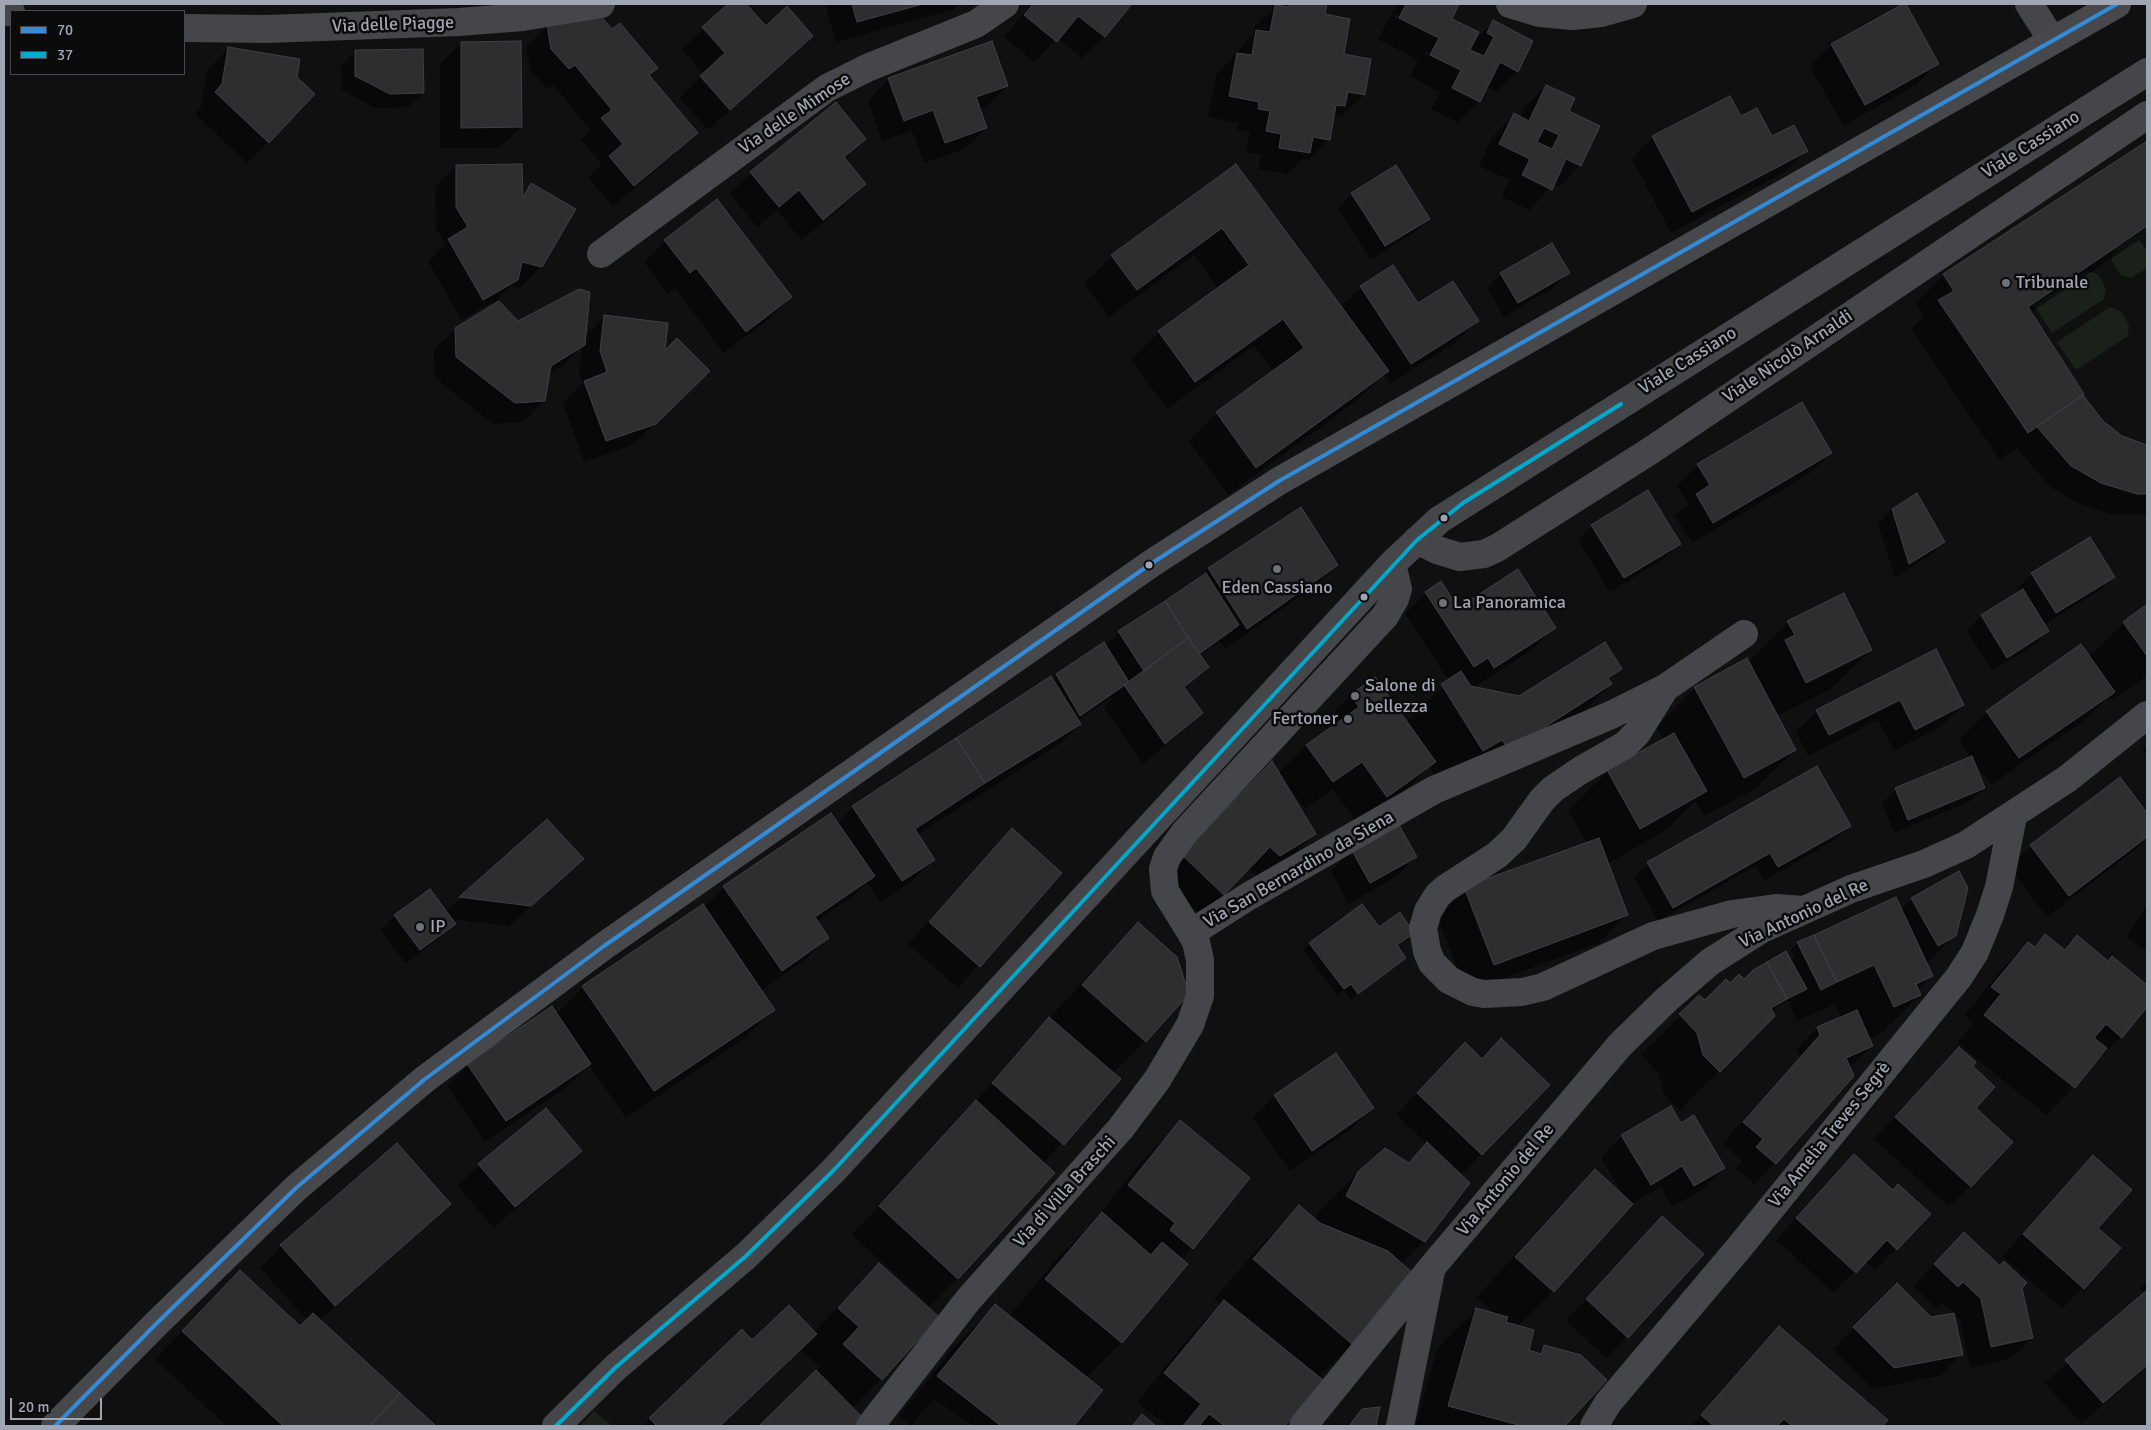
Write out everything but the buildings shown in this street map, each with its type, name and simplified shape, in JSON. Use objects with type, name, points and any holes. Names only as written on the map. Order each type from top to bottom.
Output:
[{"type":"main road","points":[[55,1426],[157,1323],[296,1188],[425,1078],[604,946],[1144,568],[1279,481],[2117,4]]},
{"type":"street","name":"Via delle Piagge","points":[[185,28],[267,29],[459,22],[523,17],[602,4]]},
{"type":"street","name":"Via delle Mimose","points":[[601,254],[827,88],[867,68],[976,24],[1005,4]]},
{"type":"street","points":[[1510,4],[1540,13],[1573,16],[1601,14],[1633,4]]},
{"type":"street","points":[[2029,4],[2044,45]]},
{"type":"street","name":"Viale Cassiano","points":[[556,1426],[616,1367],[746,1256],[832,1171],[1392,564],[1417,540],[1463,503],[2147,72]]},
{"type":"street","name":"Viale Nicolò Arnaldi","points":[[1417,540],[1437,550],[1460,557],[1484,554],[1497,548],[1650,451],[2147,115]]},
{"type":"street","name":"Via San Bernardino da Siena","points":[[1392,564],[1398,589],[1395,600],[1386,616],[1185,832],[1167,857],[1163,869],[1165,891],[1191,933],[1249,896],[1434,790],[1611,715],[1665,688],[1744,634]]},
{"type":"street","name":"Via San Bernardino da Siena","points":[[1665,688],[1637,733],[1625,745],[1581,770],[1553,789],[1542,800],[1514,839],[1497,855],[1438,895],[1428,911],[1424,928],[1427,951],[1432,964],[1449,980],[1473,992],[1484,994],[1522,992],[1543,987],[1654,936],[1732,914],[1776,908],[1804,910]]},
{"type":"street","name":"Via Antonio del Re","points":[[1303,1426],[1432,1267],[1642,1022],[1719,956],[1762,929],[1850,889],[1938,859],[1966,845],[2014,816],[2067,779],[2147,715]]},
{"type":"street","name":"Via Amelia Treves Segrè","points":[[1594,1426],[1608,1403],[1738,1249],[1959,977],[1975,952],[2000,887],[2014,816]]},
{"type":"street","name":"Via di Villa Braschi","points":[[870,1426],[968,1300],[1121,1128],[1157,1080],[1190,1025],[1200,996],[1200,960],[1196,942],[1191,933]]},
{"type":"street","points":[[1400,1426],[1432,1267]]},
{"type":"shaded area","points":[[2147,228],[2147,268],[2131,278],[2121,275],[2112,261],[2113,250]]},
{"type":"shaded area","points":[[2087,271],[2098,274],[2106,289],[2104,299],[2052,333],[2034,305]]},
{"type":"shaded area","points":[[2110,307],[2121,311],[2129,325],[2128,336],[2076,370],[2057,342]]},
{"type":"shaded area","points":[[933,1399],[974,1426],[911,1426]]},
{"type":"shaded area","points":[[594,1411],[612,1426],[580,1426]]},
{"type":"transit line","name":"70","points":[[55,1426],[157,1323],[296,1188],[425,1079],[604,946],[1152,563],[1279,481],[2117,4]]},
{"type":"transit line","name":"37","points":[[556,1426],[616,1367],[746,1256],[833,1171],[1417,540],[1463,503],[1621,404]]},
{"type":"place","name":"Tribunale","points":[[2006,283]]},
{"type":"place","name":"Eden Cassiano","points":[[1277,569]]},
{"type":"place","name":"La Panoramica","points":[[1443,603]]},
{"type":"place","name":"Salone di bellezza","points":[[1355,696]]},
{"type":"place","name":"Fertoner","points":[[1348,719]]},
{"type":"place","name":"IP","points":[[420,927]]}]
